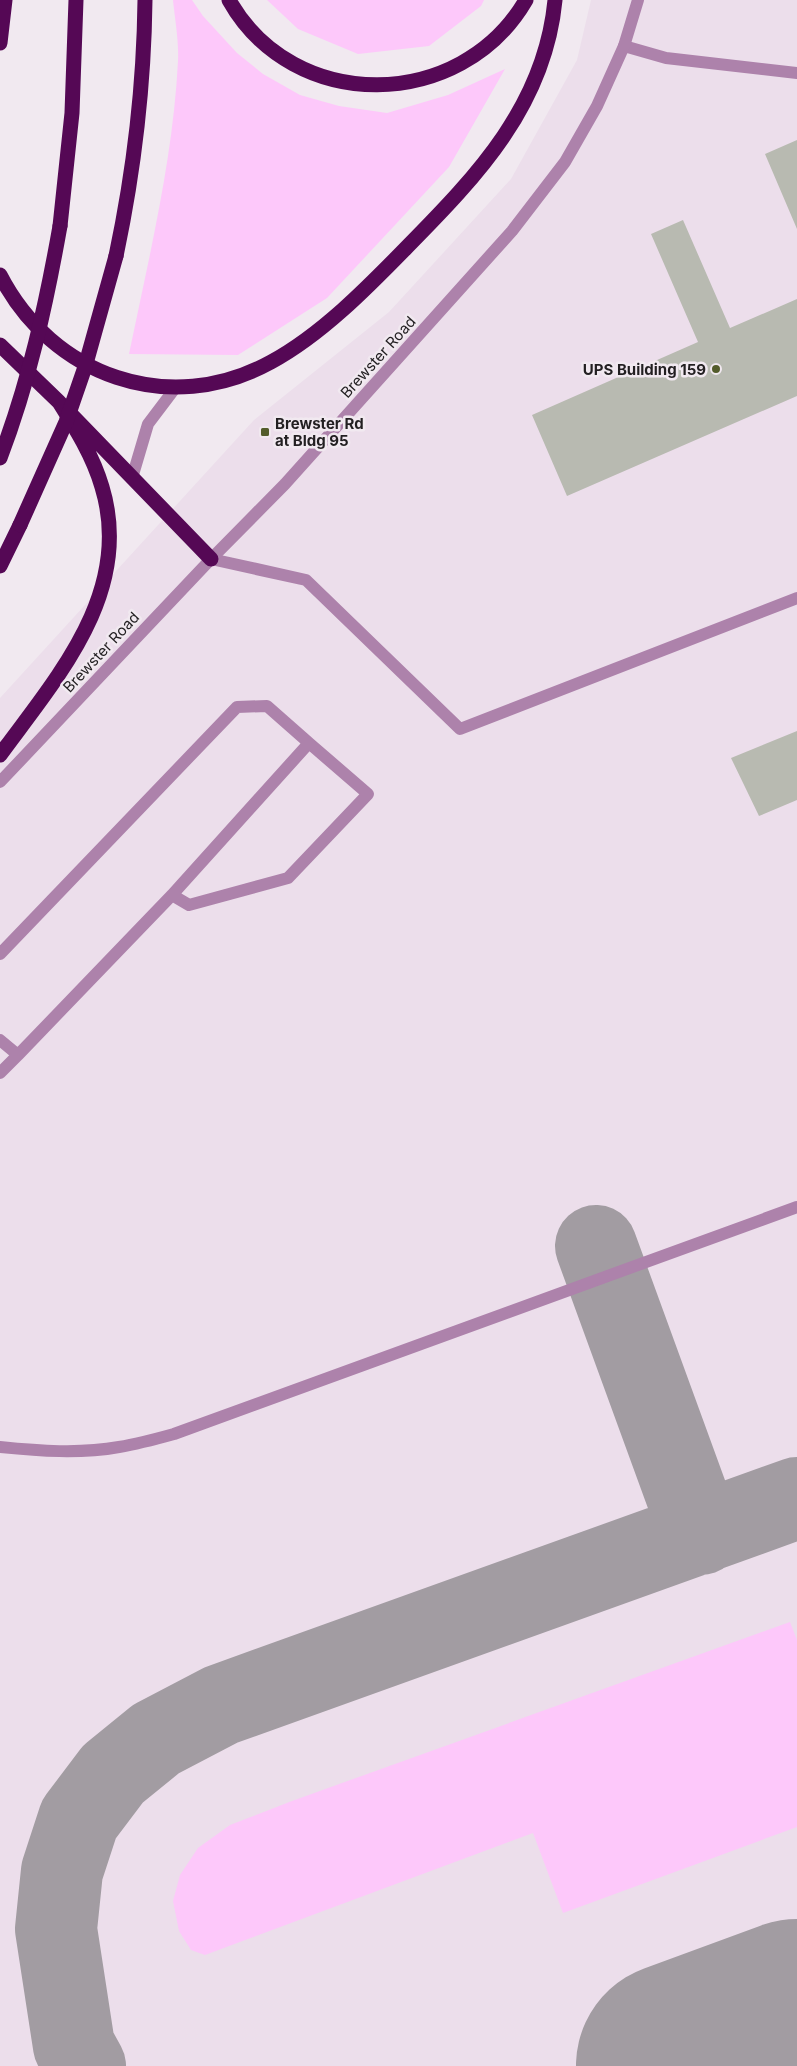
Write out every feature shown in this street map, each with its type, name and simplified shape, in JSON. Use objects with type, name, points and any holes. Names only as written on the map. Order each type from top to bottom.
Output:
[{"type":"highway","points":[[0,43],[5,0]]},
{"type":"highway","points":[[0,458],[24,389],[38,338],[60,226],[72,112],[76,0]]},
{"type":"highway","points":[[0,566],[66,422],[85,367],[116,256],[126,206],[138,121],[145,0]]},
{"type":"highway","points":[[230,0],[248,28],[263,43],[300,68],[338,81],[382,85],[425,79],[459,66],[492,42],[506,28],[526,0]]},
{"type":"highway","points":[[0,275],[16,302],[47,336],[86,366],[130,382],[176,387],[201,386],[248,373],[270,363],[291,350],[346,306],[425,229],[491,154],[520,111],[541,67],[549,38],[555,0]]},
{"type":"highway","points":[[0,345],[59,402],[211,559]]},
{"type":"highway","points":[[0,756],[82,639],[95,610],[106,568],[109,530],[102,488],[86,448],[59,402]]},
{"type":"street","name":"Brewster Road","points":[[0,782],[211,559],[285,484],[512,231],[565,162],[610,80],[624,46],[638,0]]},
{"type":"street","points":[[624,46],[666,58],[797,73]]},
{"type":"street","points":[[132,478],[148,424],[176,387]]},
{"type":"street","points":[[211,559],[306,580],[460,729],[797,598]]},
{"type":"street","points":[[0,954],[237,707],[267,706],[368,794],[288,878],[189,905],[172,895]]},
{"type":"street","points":[[0,1074],[172,895],[309,743]]},
{"type":"street","points":[[0,1040],[18,1055]]},
{"type":"street","points":[[0,1447],[52,1451],[88,1451],[118,1448],[174,1434],[797,1207]]},
{"type":"shaded area","points":[[173,0],[192,0],[203,16],[237,53],[263,74],[300,95],[339,106],[387,113],[448,95],[505,69],[449,167],[327,298],[238,355],[129,354],[166,172],[171,135],[178,53]]},
{"type":"shaded area","points":[[267,0],[484,0],[481,6],[429,46],[358,54],[298,29]]},
{"type":"shaded area","points":[[591,0],[797,0],[797,2066],[0,2066],[0,698],[254,420],[389,312],[511,179],[577,60]]},
{"type":"shaded area","points":[[790,1622],[797,1640],[797,1827],[563,1913],[533,1833],[205,1955],[191,1950],[179,1931],[173,1901],[180,1875],[198,1848],[230,1825]]},
{"type":"building","points":[[797,140],[797,229],[765,154]]},
{"type":"building","name":"UPS Building 159","points":[[683,220],[730,328],[797,299],[797,396],[567,496],[532,415],[698,342],[651,234]]},
{"type":"building","points":[[797,731],[797,800],[759,816],[731,758]]},
{"type":"taxiway","points":[[596,1246],[701,1534]]},
{"type":"taxiway","points":[[85,2066],[74,2046],[56,1929],[62,1871],[79,1819],[113,1774],[156,1739],[221,1705],[797,1498]]},
{"type":"runway","points":[[680,2066],[797,2023]]},
{"type":"place","name":"UPS Building 159","points":[[716,369]]},
{"type":"place","name":"Brewster Rd at Bldg 95","points":[[265,432]]}]
